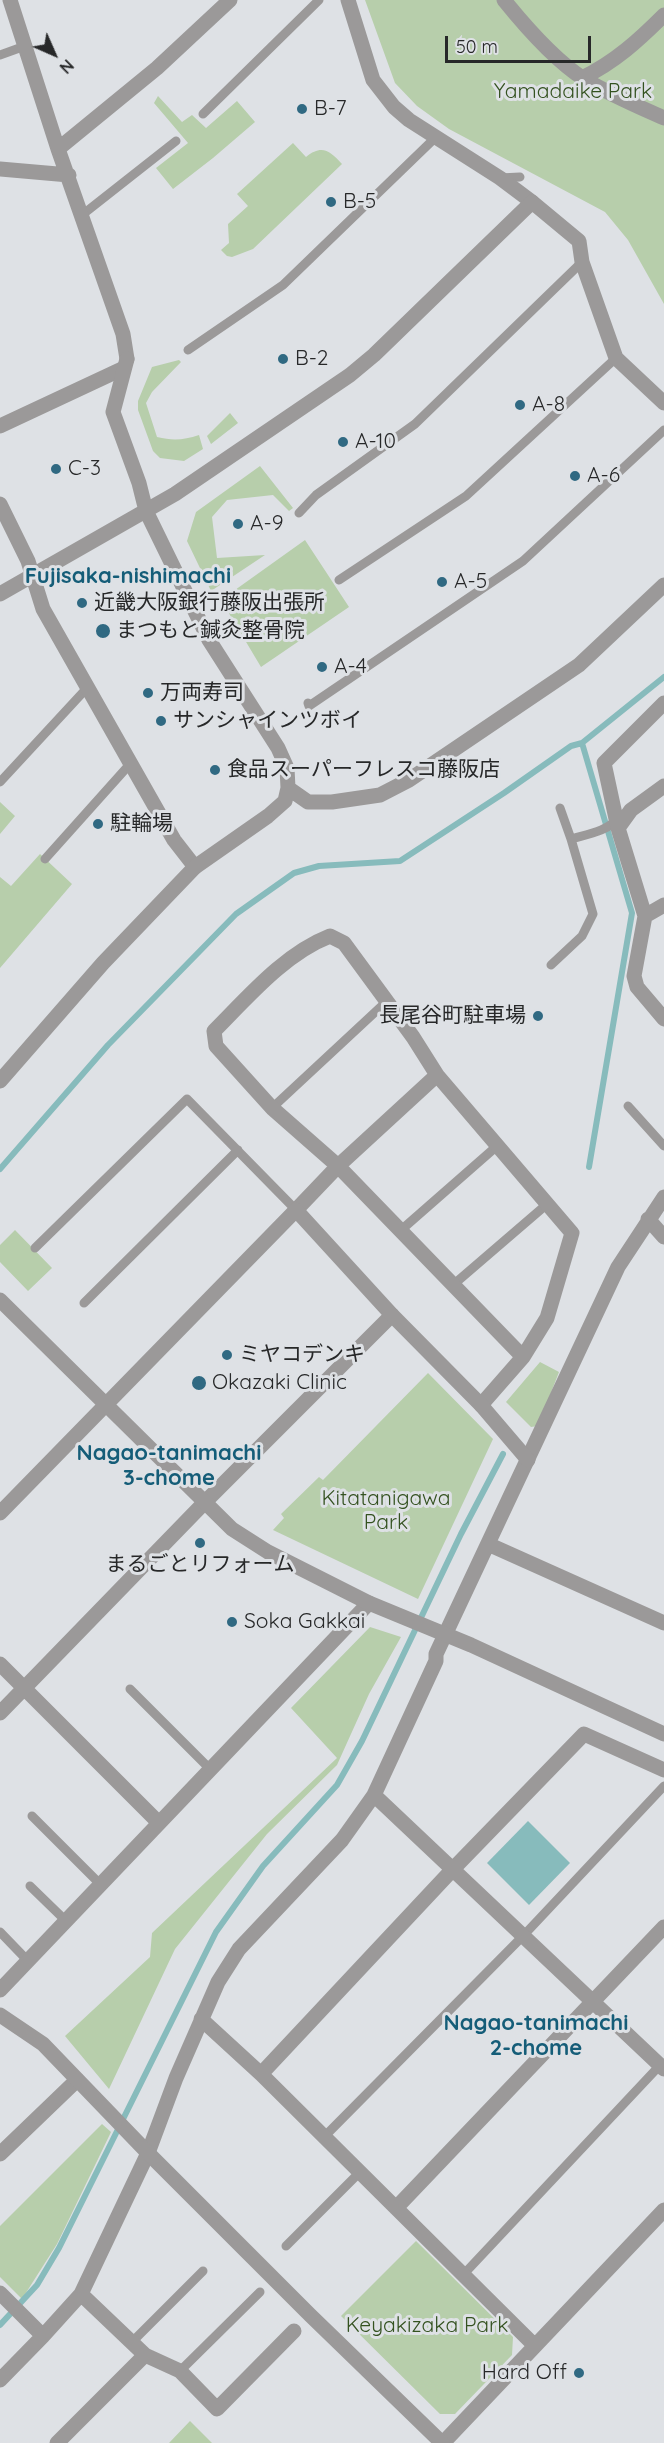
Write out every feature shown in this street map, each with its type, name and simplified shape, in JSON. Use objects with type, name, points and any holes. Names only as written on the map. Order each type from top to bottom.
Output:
[{"type":"street","points":[[0,1081],[103,963],[195,867],[268,816],[285,801],[288,788],[287,768],[278,748],[209,640],[146,511],[139,483],[113,412],[125,364],[123,334],[58,149],[10,0]]},
{"type":"street","points":[[58,149],[157,68],[230,0]]},
{"type":"street","points":[[348,0],[373,80],[394,106],[409,120],[500,178],[579,242],[582,262],[616,358],[664,403]]},
{"type":"street","points":[[504,0],[528,30],[582,78],[664,118]]},
{"type":"street","points":[[582,78],[606,66],[639,41],[664,15]]},
{"type":"street","points":[[0,169],[69,175]]},
{"type":"street","points":[[0,594],[176,494],[350,375],[374,355],[532,202]]},
{"type":"street","points":[[0,426],[125,364]]},
{"type":"street","points":[[0,504],[33,575],[43,609],[174,840],[195,867]]},
{"type":"street","points":[[288,788],[308,802],[332,802],[380,795],[409,780],[579,665],[664,585]]},
{"type":"street","points":[[664,703],[603,763],[616,823],[645,916],[634,976],[637,987],[664,1019]]},
{"type":"street","points":[[616,823],[664,786]]},
{"type":"street","points":[[645,916],[664,905]]},
{"type":"street","points":[[481,1405],[523,1357],[547,1318],[572,1233],[437,1075],[413,1037],[344,943],[330,936],[313,942],[262,982],[214,1031],[216,1046],[272,1108],[338,1166],[523,1357]]},
{"type":"street","points":[[0,1514],[338,1166],[437,1075]]},
{"type":"street","points":[[0,2380],[81,2294],[148,2153],[201,2019],[218,1982],[238,1949],[342,1840],[374,1795],[436,1661],[441,1632],[490,1545],[618,1267],[664,1197]]},
{"type":"street","points":[[296,1210],[392,1315],[481,1405],[528,1460]]},
{"type":"street","points":[[648,1219],[664,1237]]},
{"type":"street","points":[[0,1300],[232,1529],[268,1552],[369,1603],[441,1632],[664,1734]]},
{"type":"street","points":[[0,1713],[205,1502],[392,1315]]},
{"type":"street","points":[[490,1545],[664,1623]]},
{"type":"street","points":[[0,1990],[369,1603]]},
{"type":"street","points":[[0,1664],[159,1822]]},
{"type":"street","points":[[261,2074],[454,1868],[584,1734],[664,1770]]},
{"type":"street","points":[[374,1795],[663,2065]]},
{"type":"street","points":[[396,2208],[664,1927]]},
{"type":"street","points":[[0,2015],[43,2044],[148,2153],[443,2443],[664,2210]]},
{"type":"street","points":[[201,2019],[261,2074],[534,2345]]},
{"type":"street","points":[[2,2148],[77,2079]]},
{"type":"street","points":[[0,2293],[43,2336]]},
{"type":"street","points":[[81,2294],[145,2355],[180,2371],[217,2409],[294,2331]]},
{"type":"street","points":[[57,2443],[145,2355]]},
{"type":"lane","points":[[203,114],[319,0]]},
{"type":"lane","points":[[0,55],[25,46]]},
{"type":"lane","points":[[188,350],[284,285],[436,137]]},
{"type":"lane","points":[[82,215],[176,141]]},
{"type":"lane","points":[[500,178],[520,177]]},
{"type":"lane","points":[[299,513],[316,495],[414,424],[582,262]]},
{"type":"lane","points":[[339,580],[466,496],[616,358]]},
{"type":"lane","points":[[308,703],[309,706],[523,561],[664,430]]},
{"type":"lane","points":[[0,782],[87,688]]},
{"type":"lane","points":[[45,859],[130,764]]},
{"type":"lane","points":[[551,965],[582,936],[593,914],[561,808]]},
{"type":"lane","points":[[571,840],[616,823]]},
{"type":"lane","points":[[272,1108],[386,1002]]},
{"type":"lane","points":[[35,1248],[187,1099],[296,1210]]},
{"type":"lane","points":[[628,1106],[664,1146]]},
{"type":"lane","points":[[400,1230],[497,1146]]},
{"type":"lane","points":[[84,1303],[238,1150]]},
{"type":"lane","points":[[453,1285],[546,1205]]},
{"type":"lane","points":[[130,1689],[210,1769]]},
{"type":"lane","points":[[324,2137],[524,1935],[664,1786]]},
{"type":"lane","points":[[32,1816],[100,1885]]},
{"type":"lane","points":[[30,1886],[66,1921]]},
{"type":"lane","points":[[0,1932],[28,1961]]},
{"type":"lane","points":[[463,2275],[663,2065]]},
{"type":"lane","points":[[286,2246],[360,2172]]},
{"type":"lane","points":[[132,2342],[203,2271]]},
{"type":"lane","points":[[180,2371],[261,2292]]},
{"type":"green space","name":"Yamadaike Park","points":[[365,0],[664,0],[664,304],[628,240],[605,212],[449,129],[417,106],[395,83]]},
{"type":"green space","points":[[158,96],[182,122],[192,115],[206,128],[237,101],[255,122],[173,189],[156,168],[188,143],[154,103]]},
{"type":"green space","points":[[293,143],[306,157],[321,150],[330,153],[342,164],[253,249],[232,257],[227,256],[221,250],[229,243],[228,224],[248,206],[237,194]]},
{"type":"green space","points":[[179,360],[181,362],[152,392],[146,403],[157,437],[178,439],[199,435],[203,449],[184,461],[160,458],[153,451],[138,410],[138,401],[152,367]]},
{"type":"green space","points":[[230,413],[238,423],[211,444],[207,436]]},
{"type":"green space","points":[[260,466],[293,508],[289,511],[273,495],[227,500],[212,517],[217,558],[265,555],[211,591],[187,541],[196,512]]},
{"type":"green space","points":[[305,540],[349,607],[261,667],[221,600]]},
{"type":"green space","points":[[0,802],[15,816],[0,834]]},
{"type":"green space","points":[[40,854],[72,884],[0,968],[0,877],[11,886]]},
{"type":"green space","points":[[15,1230],[52,1268],[28,1291],[0,1262],[0,1245]]},
{"type":"green space","points":[[540,1362],[559,1372],[538,1426],[531,1427],[506,1402]]},
{"type":"green space","name":"Kitatanigawa Park","points":[[428,1373],[493,1439],[418,1599],[273,1530],[284,1518],[281,1514],[319,1477],[323,1480]]},
{"type":"green space","points":[[370,1627],[401,1637],[369,1694],[337,1765],[267,1834],[175,1949],[109,2089],[65,2036],[150,1957],[152,1933],[337,1758],[291,1708]]},
{"type":"green space","points":[[102,2124],[111,2132],[57,2244],[22,2299],[0,2277],[0,2226]]},
{"type":"green space","name":"Keyakizaka Park","points":[[416,2241],[513,2337],[512,2355],[455,2414],[440,2414],[341,2316]]},
{"type":"green space","points":[[190,2421],[212,2443],[169,2443]]},
{"type":"water","points":[[528,1821],[570,1863],[529,1905],[487,1863]]},
{"type":"waterway","points":[[0,1169],[108,1045],[236,914],[294,873],[319,866],[400,861],[571,746],[582,743],[664,677]]},
{"type":"waterway","points":[[582,743],[632,913],[589,1167]]},
{"type":"waterway","points":[[0,2325],[37,2285],[59,2248],[216,1932],[263,1866],[337,1785],[362,1741],[461,1534],[503,1454]]},
{"type":"place","name":"B-7","points":[[302,109]]},
{"type":"place","name":"B-5","points":[[331,202]]},
{"type":"place","name":"B-2","points":[[283,359]]},
{"type":"place","name":"A-8","points":[[520,405]]},
{"type":"place","name":"A-10","points":[[343,442]]},
{"type":"place","name":"C-3","points":[[56,469]]},
{"type":"place","name":"A-6","points":[[575,476]]},
{"type":"place","name":"A-9","points":[[238,524]]},
{"type":"place","name":"A-5","points":[[442,582]]},
{"type":"place","name":"近畿大阪銀行藤阪出張所","points":[[82,603]]},
{"type":"place","name":"まつもと鍼灸整骨院","points":[[103,631]]},
{"type":"place","name":"A-4","points":[[322,667]]},
{"type":"place","name":"万両寿司","points":[[148,693]]},
{"type":"place","name":"サンシャインツボイ","points":[[161,721]]},
{"type":"place","name":"食品スーパーフレスコ藤阪店","points":[[215,770]]},
{"type":"place","name":"駐輪場","points":[[98,824]]},
{"type":"place","name":"長尾谷町駐車場","points":[[538,1016]]},
{"type":"place","name":"ミヤコデンキ","points":[[227,1355]]},
{"type":"place","name":"Okazaki Clinic","points":[[199,1383]]},
{"type":"place","name":"まるごとリフォーム","points":[[200,1543]]},
{"type":"place","name":"Soka Gakkai","points":[[232,1622]]},
{"type":"place","name":"Hard Off","points":[[579,2373]]},
{"type":"district","name":"Fujisaka-nishimachi","points":[[128,576]]},
{"type":"district","name":"Nagao-tanimachi 3-chome","points":[[169,1466]]},
{"type":"district","name":"Nagao-tanimachi 2-chome","points":[[536,2036]]}]
